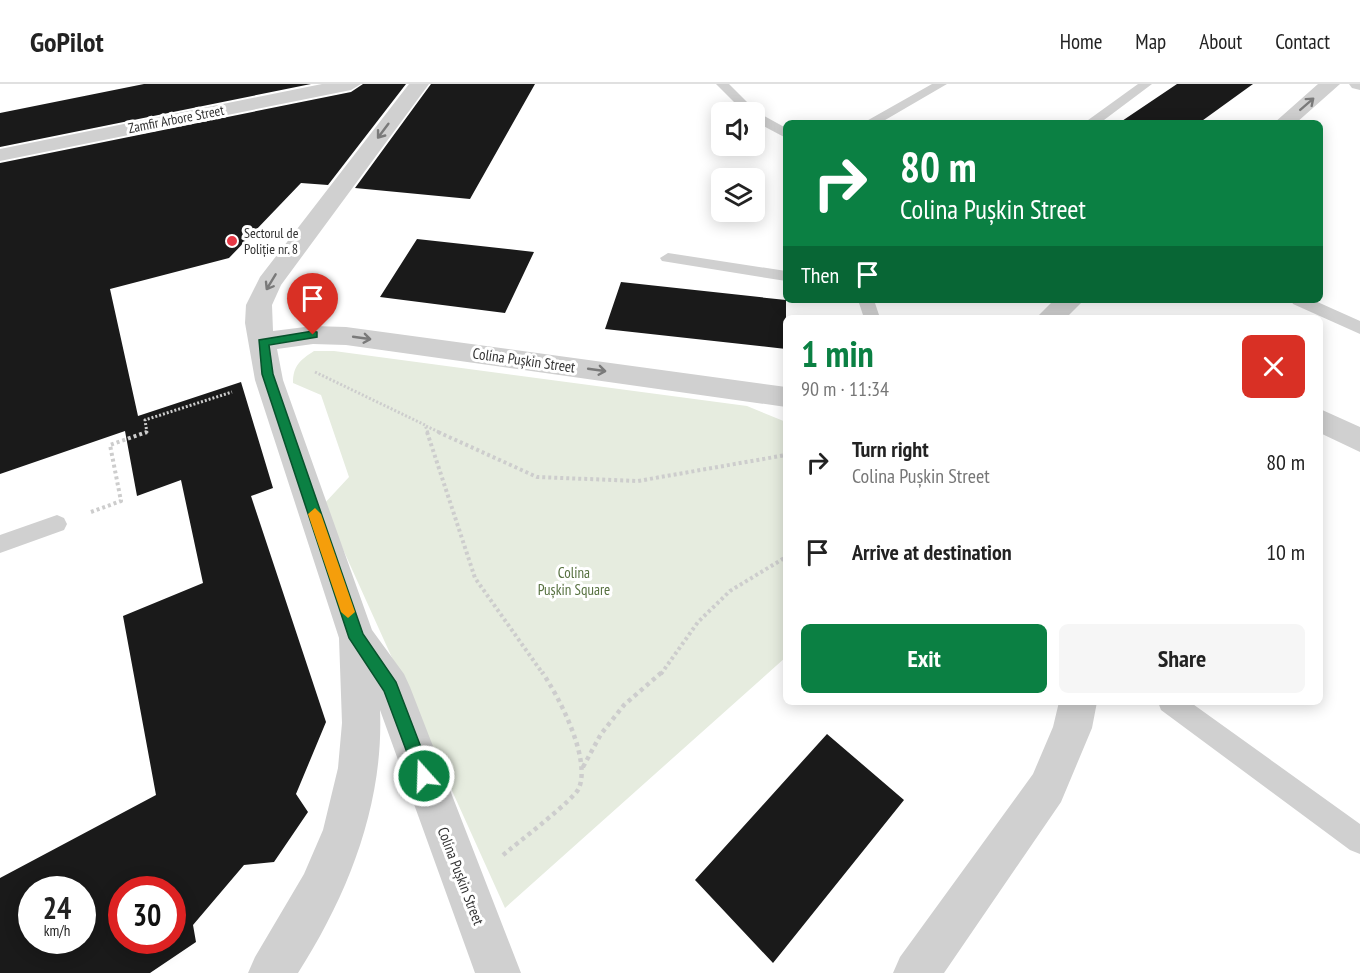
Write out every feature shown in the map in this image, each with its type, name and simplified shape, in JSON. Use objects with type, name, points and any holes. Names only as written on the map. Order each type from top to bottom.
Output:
[{"type":"street","name":"Zamfir Arbore Street","points":[[0,155],[351,84]]},
{"type":"street","name":"Colina Pușkin Street","points":[[419,84],[269,283],[259,305],[258,323],[273,340],[269,380],[357,638],[391,687],[498,973]]},
{"type":"street","points":[[1288,120],[1330,84]]},
{"type":"street","points":[[1053,315],[1067,303]]},
{"type":"street","name":"Colina Pușkin Street","points":[[273,340],[346,336],[783,397]]},
{"type":"street","points":[[1323,422],[1360,441]]},
{"type":"street","points":[[271,973],[295,938],[332,867],[351,805],[361,735],[357,638]]},
{"type":"street","points":[[916,973],[1047,788],[1072,728],[1077,705]]},
{"type":"lane","points":[[722,84],[741,102]]},
{"type":"lane","points":[[875,120],[940,84]]},
{"type":"lane","points":[[1116,84],[1135,92]]},
{"type":"lane","points":[[1095,120],[1146,84]]},
{"type":"lane","points":[[765,121],[783,132]]},
{"type":"lane","points":[[668,258],[783,276]]},
{"type":"lane","points":[[1306,303],[1360,328]]},
{"type":"lane","points":[[0,544],[57,524]]},
{"type":"lane","points":[[1174,705],[1355,836],[1360,858]]},
{"type":"path","points":[[273,340],[298,363],[537,477],[638,481],[783,456]]},
{"type":"path","points":[[57,524],[121,501],[110,445],[147,433],[145,420],[269,380]]},
{"type":"path","points":[[425,425],[475,578],[548,680],[573,733],[583,767]]},
{"type":"path","points":[[465,887],[579,790],[583,767],[607,726],[624,705],[662,673],[698,622],[730,591],[783,559]]},
{"type":"green space","name":"Colina Pușkin Square","points":[[314,351],[334,351],[747,406],[783,421],[783,660],[505,908],[323,505],[349,477],[321,395],[293,383],[294,372],[305,357]]},
{"type":"building","points":[[144,84],[311,84],[0,147],[0,113]]},
{"type":"building","points":[[363,84],[406,84],[328,185],[301,183],[229,258],[110,289],[138,416],[241,382],[273,488],[251,496],[326,722],[296,794],[308,812],[274,862],[244,865],[193,925],[196,942],[186,949],[186,876],[108,876],[108,954],[178,954],[150,973],[0,973],[0,878],[156,795],[123,616],[203,583],[181,480],[137,496],[125,431],[0,474],[0,163],[351,92]]},
{"type":"building","points":[[431,84],[535,84],[470,199],[355,188]]},
{"type":"building","points":[[1177,84],[1253,84],[1203,120],[1123,120]]},
{"type":"building","points":[[417,239],[534,252],[505,313],[380,297]]},
{"type":"building","points":[[621,282],[783,300],[783,303],[786,303],[786,315],[783,315],[783,349],[605,329]]},
{"type":"building","points":[[827,734],[904,800],[773,963],[695,880]]},
{"type":"slow traffic","points":[[315,514],[348,612]]},
{"type":"place","name":"Sectorul de Poliție nr. 8","points":[[232,241]]},
{"type":"route","points":[[313,335],[262,342],[268,374],[357,638],[391,687],[424,776]]}]
